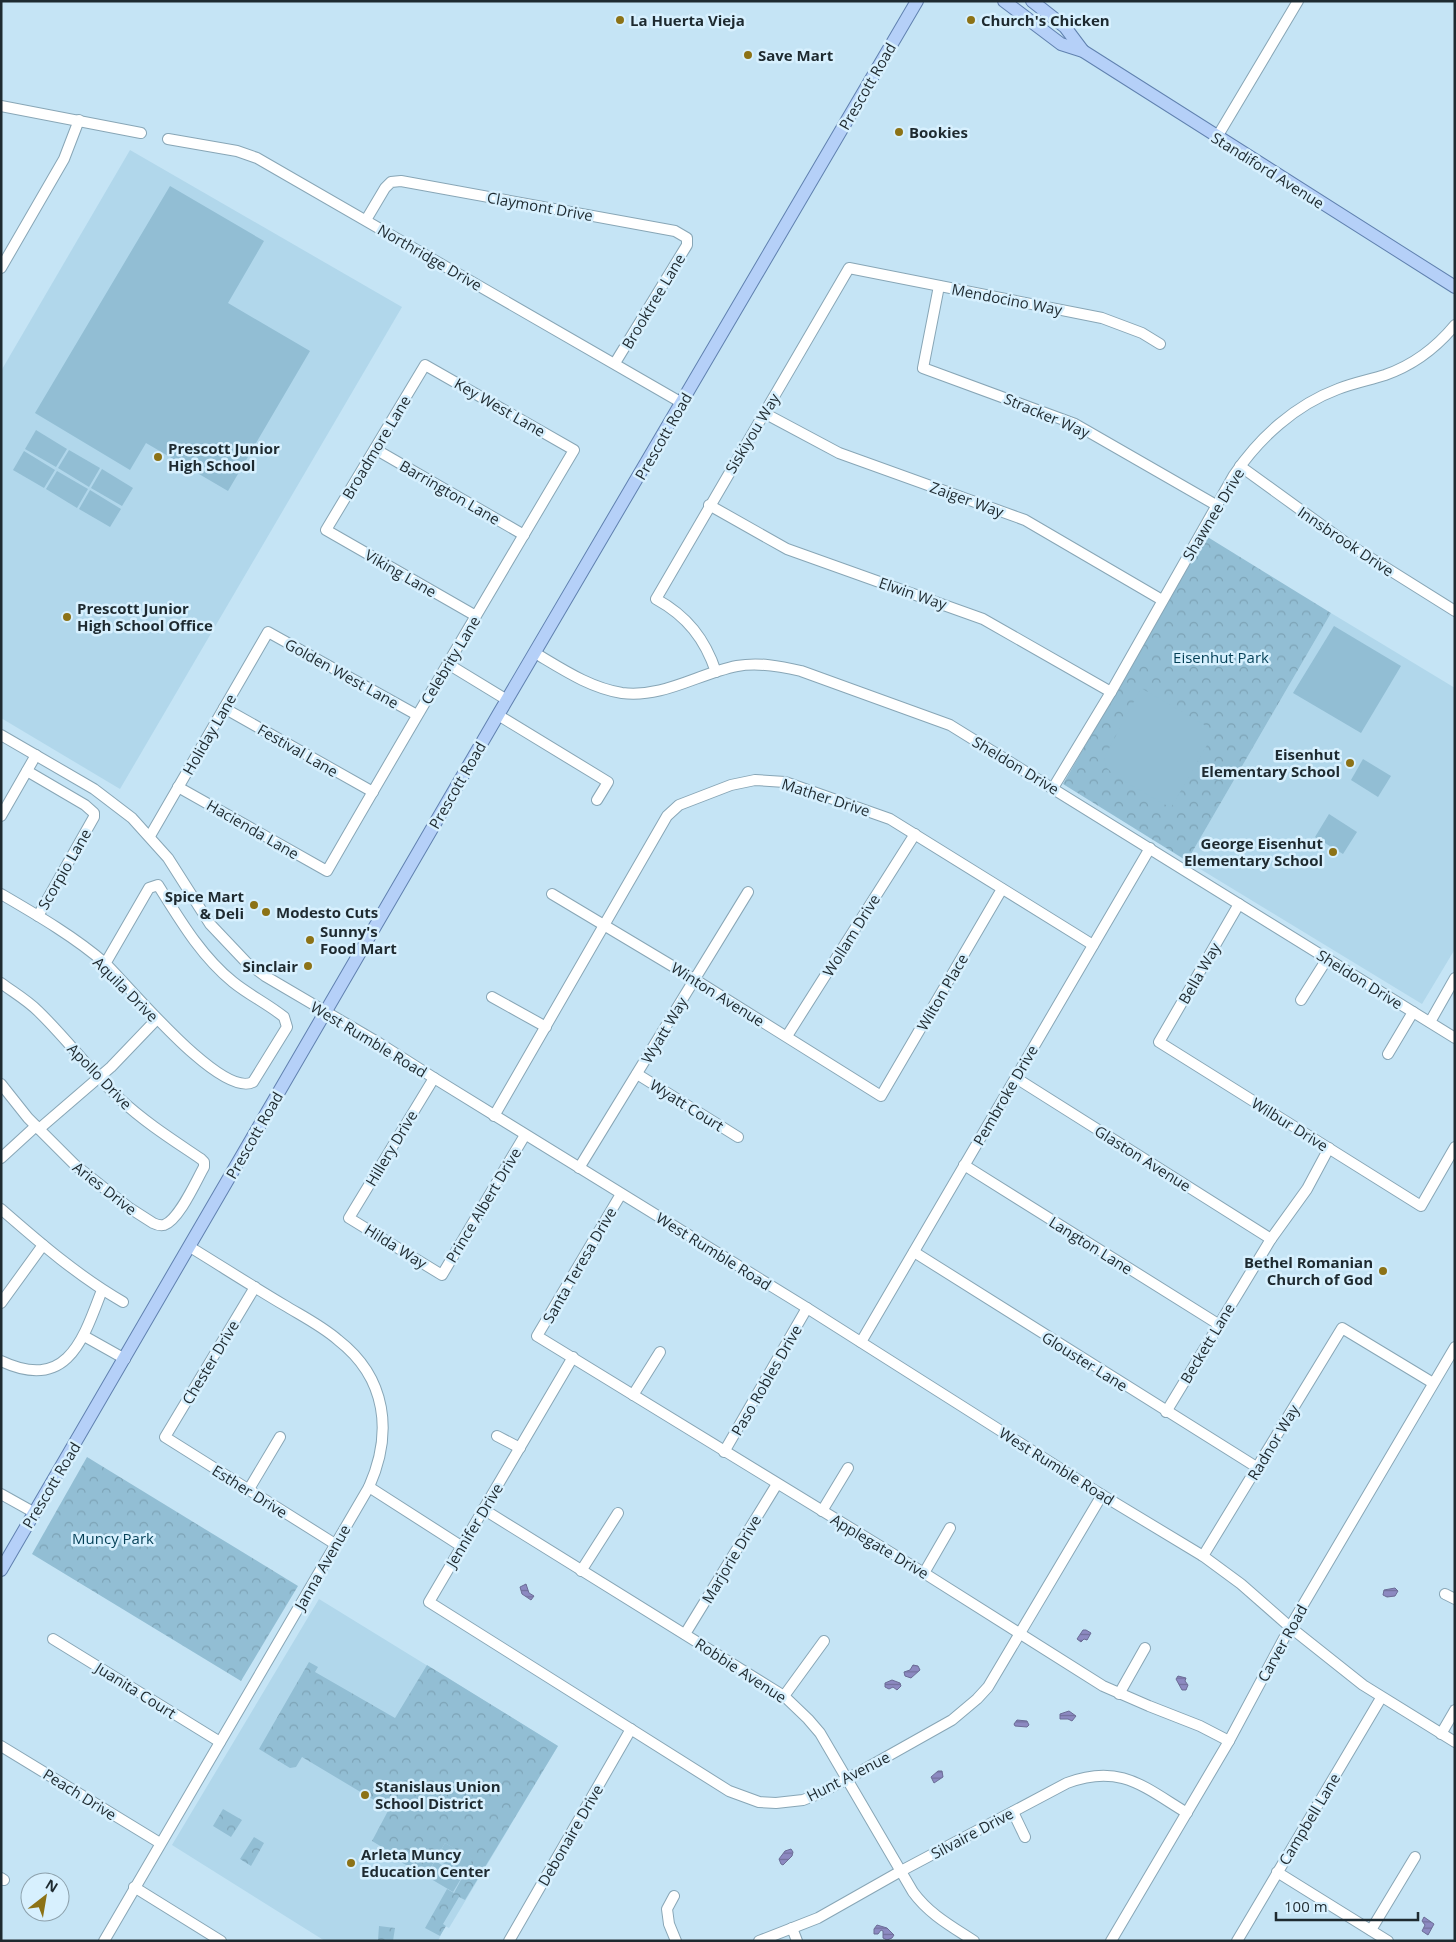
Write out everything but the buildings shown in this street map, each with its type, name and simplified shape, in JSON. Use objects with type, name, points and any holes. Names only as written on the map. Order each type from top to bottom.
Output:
[{"type":"main road","name":"Prescott Road","points":[[1,1570],[916,1]]},
{"type":"main road","name":"Standiford Avenue","points":[[1004,1],[1061,44],[1083,51],[1217,138],[1455,287]]},
{"type":"main road","name":"Standiford Avenue","points":[[1032,1],[1065,27],[1083,51]]},
{"type":"street","points":[[1217,138],[1298,1]]},
{"type":"street","points":[[1,106],[141,133]]},
{"type":"street","points":[[1,268],[64,160],[79,120]]},
{"type":"street","name":"Northridge Drive","points":[[168,139],[236,151],[257,158],[682,403]]},
{"type":"street","name":"Claymont Drive","points":[[366,220],[385,188],[392,182],[401,181],[675,231],[687,238]]},
{"type":"street","name":"Brooktree Lane","points":[[615,363],[684,251],[687,245],[687,238]]},
{"type":"street","name":"Mendocino Way","points":[[849,268],[1102,318],[1142,333],[1160,344]]},
{"type":"street","name":"Siskiyou Way","points":[[716,672],[711,656],[694,628],[680,614],[656,599],[709,505],[849,268]]},
{"type":"street","name":"Stracker Way","points":[[939,286],[923,368],[1075,424],[1216,505]]},
{"type":"street","name":"Shawnee Drive","points":[[1053,788],[1111,692],[1216,505],[1240,466],[1270,434],[1299,409],[1337,389],[1384,376],[1415,361],[1430,351],[1455,324]]},
{"type":"street","name":"Broadmore Lane","points":[[326,530],[425,365]]},
{"type":"street","name":"Key West Lane","points":[[425,365],[574,450]]},
{"type":"street","name":"Zaiger Way","points":[[764,413],[839,452],[1025,520],[1162,600]]},
{"type":"street","name":"Barrington Lane","points":[[375,449],[524,534]]},
{"type":"street","name":"Celebrity Lane","points":[[327,871],[574,450]]},
{"type":"street","name":"Innsbrook Drive","points":[[1240,466],[1345,542],[1455,611]]},
{"type":"street","name":"Elwin Way","points":[[709,505],[786,549],[983,619],[1111,692]]},
{"type":"street","name":"Viking Lane","points":[[326,530],[476,616]]},
{"type":"street","name":"Holiday Lane","points":[[150,836],[268,632]]},
{"type":"street","name":"Golden West Lane","points":[[268,632],[417,715]]},
{"type":"street","name":"Sheldon Drive","points":[[535,653],[589,684],[621,693],[671,689],[737,666],[760,664],[782,666],[801,671],[950,725],[1455,1038]]},
{"type":"street","points":[[448,664],[507,700]]},
{"type":"street","name":"Festival Lane","points":[[224,708],[373,792]]},
{"type":"street","points":[[498,715],[608,782],[597,800]]},
{"type":"street","name":"West Rumble Road","points":[[1,735],[94,789],[132,818],[150,836],[182,878],[210,924],[232,948],[265,976],[379,1043],[494,1116],[807,1308],[1102,1495],[1203,1556],[1241,1584],[1290,1627],[1381,1698],[1455,1742]]},
{"type":"street","points":[[1,816],[36,755]]},
{"type":"street","name":"Scorpio Lane","points":[[28,768],[85,805],[94,813],[94,817],[38,916]]},
{"type":"street","name":"Mather Drive","points":[[494,1116],[670,812],[679,805],[731,785],[755,780],[785,782],[890,819],[1093,944]]},
{"type":"street","name":"Hacienda Lane","points":[[178,786],[327,871]]},
{"type":"street","name":"Wollam Drive","points":[[787,1036],[915,834]]},
{"type":"street","name":"Pembroke Drive","points":[[861,1342],[1150,848]]},
{"type":"street","name":"Aquila Drive","points":[[1,894],[38,916],[105,964],[156,1020],[186,1047],[209,1065],[240,1084],[248,1085],[257,1077],[286,1027],[286,1022],[280,1014],[232,981],[214,964],[185,928],[158,885],[149,888],[105,964]]},
{"type":"street","name":"Wilton Place","points":[[881,1096],[1002,889]]},
{"type":"street","name":"Wyatt Way","points":[[579,1168],[748,892]]},
{"type":"street","name":"Winton Avenue","points":[[552,894],[787,1036],[881,1096]]},
{"type":"street","name":"Bella Way","points":[[1159,1042],[1240,904]]},
{"type":"street","points":[[1301,1000],[1327,958]]},
{"type":"street","points":[[1430,1022],[1455,978]]},
{"type":"street","name":"Apollo Drive","points":[[1,982],[37,1010],[98,1078],[140,1116],[204,1162]]},
{"type":"street","points":[[492,997],[546,1027]]},
{"type":"street","points":[[1388,1054],[1413,1012]]},
{"type":"street","points":[[1,1158],[98,1078],[156,1020]]},
{"type":"street","name":"Wilbur Drive","points":[[1159,1042],[1421,1206],[1455,1147]]},
{"type":"street","name":"Wyatt Court","points":[[637,1074],[738,1137]]},
{"type":"street","name":"Hillery Drive","points":[[349,1218],[434,1078]]},
{"type":"street","name":"Glaston Avenue","points":[[1016,1078],[1271,1239]]},
{"type":"street","name":"Aries Drive","points":[[1,1084],[37,1128],[90,1179],[128,1207],[159,1226],[165,1225],[174,1218],[204,1167],[204,1162]]},
{"type":"street","name":"Prince Albert Drive","points":[[442,1275],[525,1135]]},
{"type":"street","name":"Beckett Lane","points":[[1166,1412],[1218,1324],[1271,1239],[1306,1189],[1329,1148]]},
{"type":"street","name":"Langton Lane","points":[[964,1165],[1218,1324]]},
{"type":"street","name":"Santa Teresa Drive","points":[[537,1336],[621,1194]]},
{"type":"street","points":[[1,1209],[43,1245],[102,1290],[123,1302]]},
{"type":"street","name":"Hilda Way","points":[[349,1218],[442,1275]]},
{"type":"street","points":[[1,1303],[43,1245]]},
{"type":"street","name":"Janna Avenue","points":[[104,1941],[369,1487],[381,1454],[383,1422],[377,1391],[368,1374],[350,1350],[338,1339],[190,1247]]},
{"type":"street","name":"Glouster Lane","points":[[914,1252],[1258,1468]]},
{"type":"street","name":"Chester Drive","points":[[165,1437],[255,1287]]},
{"type":"street","points":[[1,1361],[16,1368],[36,1370],[55,1365],[72,1354],[84,1336],[102,1290]]},
{"type":"street","name":"Paso Robles Drive","points":[[724,1452],[807,1308]]},
{"type":"street","name":"Radnor Way","points":[[1203,1556],[1342,1328],[1433,1383]]},
{"type":"street","points":[[84,1336],[125,1359]]},
{"type":"street","name":"Applegate Drive","points":[[537,1336],[1119,1694],[1200,1726],[1229,1741]]},
{"type":"street","name":"Carver Road","points":[[1112,1941],[1229,1741],[1290,1627],[1455,1347]]},
{"type":"street","points":[[633,1395],[660,1352]]},
{"type":"street","name":"Jennifer Drive","points":[[429,1602],[573,1357]]},
{"type":"street","points":[[497,1436],[520,1448]]},
{"type":"street","name":"Esther Drive","points":[[165,1437],[335,1544]]},
{"type":"street","points":[[248,1489],[280,1437]]},
{"type":"street","points":[[822,1511],[848,1468]]},
{"type":"street","name":"Marjorie Drive","points":[[685,1634],[777,1484]]},
{"type":"street","points":[[369,1487],[461,1546]]},
{"type":"street","points":[[1,1494],[35,1513]]},
{"type":"street","name":"Hunt Avenue","points":[[429,1602],[729,1791],[760,1802],[776,1803],[803,1800],[847,1779],[963,1712],[988,1686],[1102,1495]]},
{"type":"street","name":"Robbie Avenue","points":[[483,1509],[784,1696],[820,1733],[913,1892],[930,1912],[974,1941]]},
{"type":"street","points":[[581,1571],[618,1513]]},
{"type":"street","points":[[924,1573],[950,1528]]},
{"type":"street","points":[[1445,1594],[1455,1599]]},
{"type":"street","name":"Juanita Court","points":[[53,1638],[220,1742]]},
{"type":"street","points":[[784,1696],[824,1641]]},
{"type":"street","points":[[1119,1694],[1145,1648]]},
{"type":"street","name":"Campbell Lane","points":[[1237,1941],[1381,1698]]},
{"type":"street","points":[[1441,1734],[1455,1710]]},
{"type":"street","name":"Debonaire Drive","points":[[508,1941],[631,1730]]},
{"type":"street","name":"Peach Drive","points":[[1,1746],[160,1843]]},
{"type":"street","name":"Silvaire Drive","points":[[759,1941],[818,1918],[901,1871],[1067,1783],[1082,1778],[1107,1775],[1131,1780],[1187,1813]]},
{"type":"street","points":[[1013,1812],[1025,1837]]},
{"type":"street","points":[[1371,1930],[1415,1857]]},
{"type":"street","points":[[1277,1872],[1388,1941]]},
{"type":"street","points":[[134,1887],[221,1941]]},
{"type":"street","points":[[674,1896],[667,1908],[669,1924],[676,1941]]},
{"type":"street","points":[[792,1928],[798,1941]]},
{"type":"shaded area","name":"Prescott Junior High School","points":[[130,150],[402,307],[120,789],[1,718],[1,371]]},
{"type":"shaded area","name":"Eisenhut Elementary School","points":[[1331,613],[1455,688],[1455,949],[1422,1004],[1187,861]]},
{"type":"shaded area","points":[[526,1584],[529,1593],[534,1596],[531,1600],[522,1594],[520,1587]]},
{"type":"shaded area","points":[[1395,1588],[1398,1591],[1395,1596],[1387,1597],[1383,1595],[1384,1590]]},
{"type":"shaded area","name":"Stanislaus Union School District","points":[[319,1599],[558,1746],[449,1928],[445,1926],[438,1941],[325,1941],[172,1845]]},
{"type":"shaded area","points":[[1083,1630],[1091,1633],[1087,1640],[1084,1639],[1081,1642],[1077,1639]]},
{"type":"shaded area","points":[[913,1665],[918,1666],[920,1670],[911,1678],[905,1676],[904,1672],[910,1670]]},
{"type":"shaded area","points":[[1178,1676],[1186,1678],[1185,1681],[1188,1685],[1186,1690],[1182,1690],[1176,1679]]},
{"type":"shaded area","points":[[892,1680],[900,1683],[901,1686],[897,1690],[893,1687],[889,1689],[885,1687],[885,1683]]},
{"type":"shaded area","points":[[1069,1711],[1076,1716],[1072,1721],[1060,1719],[1060,1714]]},
{"type":"shaded area","points":[[1017,1720],[1027,1721],[1029,1725],[1027,1727],[1015,1726],[1014,1724]]},
{"type":"shaded area","points":[[938,1771],[942,1771],[943,1777],[934,1783],[931,1777]]},
{"type":"shaded area","points":[[791,1849],[793,1852],[792,1856],[783,1865],[781,1864],[779,1859],[785,1851]]},
{"type":"shaded area","points":[[1424,1917],[1434,1924],[1428,1935],[1422,1931],[1425,1925],[1422,1921]]},
{"type":"shaded area","points":[[877,1925],[887,1928],[894,1935],[892,1938],[887,1940],[883,1938],[883,1931],[881,1930],[878,1934],[874,1934],[874,1929]]},
{"type":"green space","points":[[170,186],[264,241],[228,303],[310,351],[228,491],[146,443],[130,470],[35,413]]},
{"type":"green space","points":[[36,430],[67,449],[56,467],[25,449]]},
{"type":"green space","points":[[69,450],[100,468],[89,487],[58,468]]},
{"type":"green space","points":[[24,451],[55,470],[44,488],[13,470]]},
{"type":"green space","points":[[102,469],[133,488],[122,506],[91,488]]},
{"type":"green space","points":[[57,471],[88,489],[77,508],[46,489]]},
{"type":"green space","points":[[90,490],[121,509],[110,527],[79,509]]},
{"type":"green space","name":"Eisenhut Park","points":[[1206,536],[1331,613],[1187,861],[1063,784]]},
{"type":"green space","points":[[1334,626],[1401,666],[1361,733],[1293,693]]},
{"type":"green space","points":[[1141,688],[1215,731],[1171,808],[1115,776],[1106,767],[1104,758]]},
{"type":"green space","points":[[1363,759],[1391,776],[1378,797],[1351,780]]},
{"type":"green space","points":[[1329,814],[1357,832],[1343,854],[1315,837]]},
{"type":"green space","name":"Muncy Park","points":[[87,1457],[298,1586],[241,1681],[32,1554]]},
{"type":"green space","points":[[309,1662],[318,1667],[315,1672],[395,1718],[427,1665],[558,1746],[465,1900],[459,1897],[443,1924],[446,1926],[440,1936],[425,1928],[447,1889],[454,1893],[472,1859],[445,1843],[426,1876],[399,1861],[400,1858],[372,1841],[389,1809],[302,1757],[296,1767],[290,1768],[259,1749]]},
{"type":"green space","points":[[223,1809],[242,1820],[231,1837],[213,1826]]},
{"type":"green space","points":[[254,1837],[264,1843],[251,1866],[240,1859]]},
{"type":"green space","points":[[445,1843],[473,1859],[463,1875],[436,1859]]},
{"type":"green space","points":[[435,1861],[462,1877],[453,1892],[426,1876]]},
{"type":"green space","points":[[379,1926],[395,1928],[393,1941],[378,1940]]},
{"type":"place","name":"La Huerta Vieja","points":[[620,20]]},
{"type":"place","name":"Church's Chicken","points":[[971,20]]},
{"type":"place","name":"Save Mart","points":[[748,55]]},
{"type":"place","name":"Bookies","points":[[899,132]]},
{"type":"place","name":"Prescott Junior High School","points":[[158,457]]},
{"type":"place","name":"Prescott Junior High School Office","points":[[67,617]]},
{"type":"place","name":"Eisenhut Elementary School","points":[[1350,763]]},
{"type":"place","name":"George Eisenhut Elementary School","points":[[1333,852]]},
{"type":"place","name":"Spice Mart & Deli","points":[[254,905]]},
{"type":"place","name":"Modesto Cuts","points":[[266,912]]},
{"type":"place","name":"Sunny's Food Mart","points":[[310,940]]},
{"type":"place","name":"Sinclair","points":[[308,966]]},
{"type":"place","name":"Bethel Romanian Church of God","points":[[1383,1271]]},
{"type":"place","name":"Stanislaus Union School District","points":[[365,1795]]},
{"type":"place","name":"Arleta Muncy Education Center","points":[[351,1863]]}]
